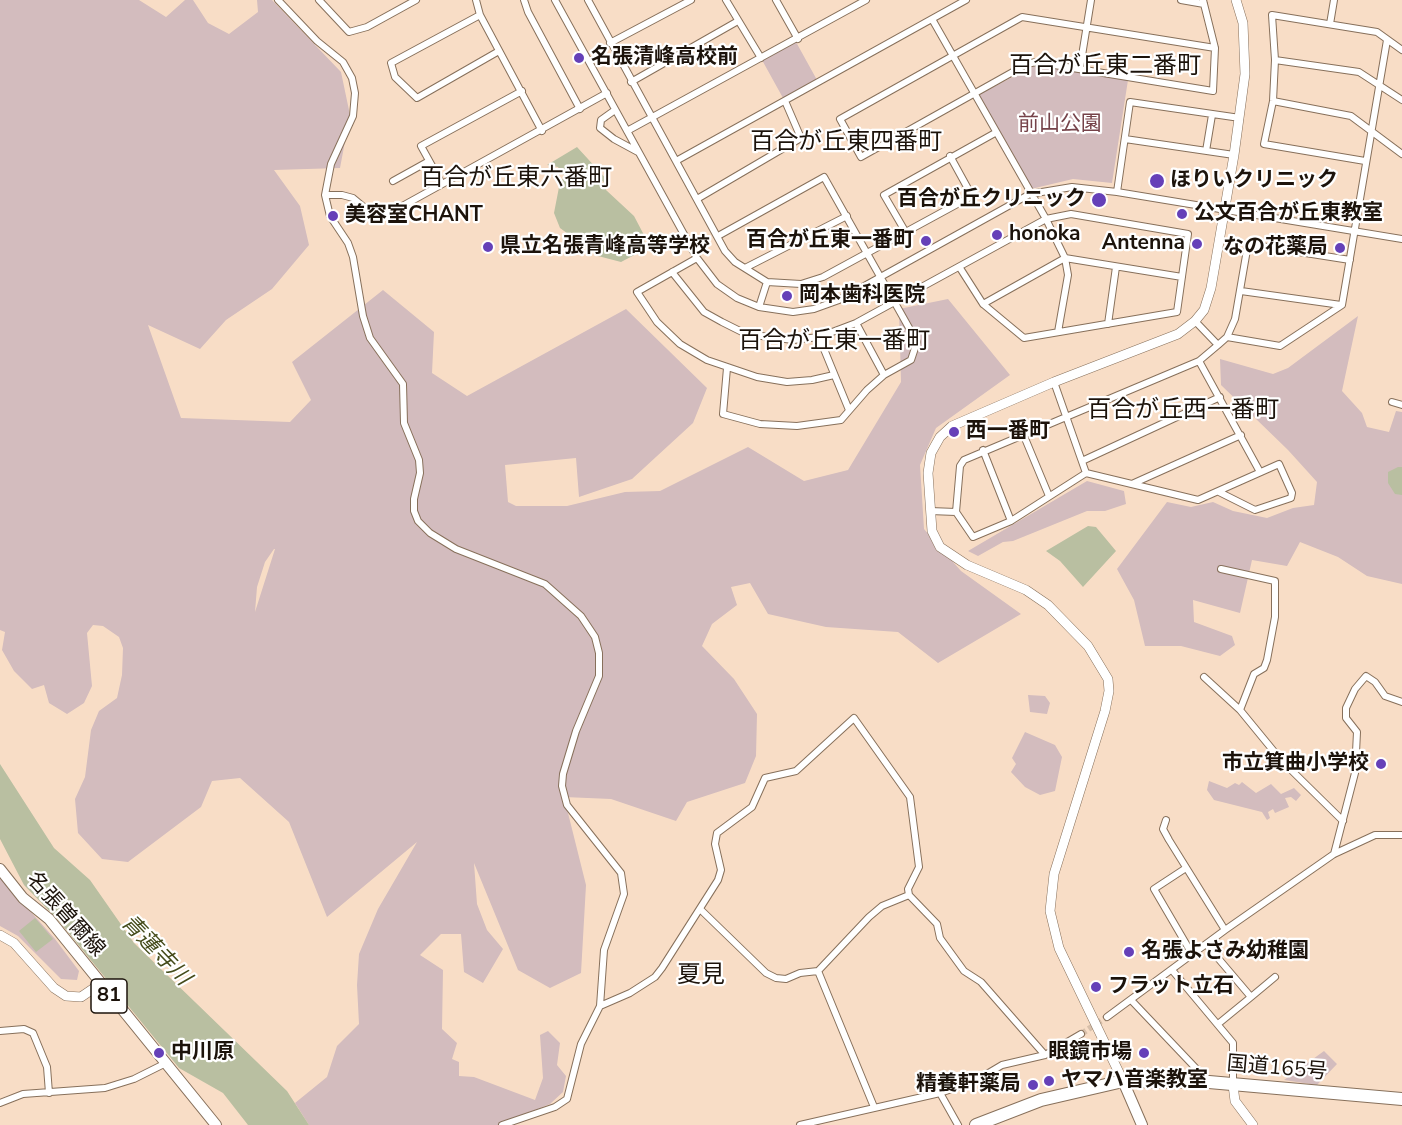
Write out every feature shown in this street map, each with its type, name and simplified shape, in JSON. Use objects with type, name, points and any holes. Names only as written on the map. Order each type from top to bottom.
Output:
[{"type":"highway","name":"国道165号","points":[[976,1125],[1041,1100],[1123,1081],[1209,1083],[1402,1099]]},
{"type":"main road","name":"名張曽爾線","points":[[0,869],[23,898],[49,919],[216,1125]]},
{"type":"main road","points":[[1123,1081],[1142,1125]]},
{"type":"street","points":[[278,0],[317,41],[343,62],[352,78],[355,93],[353,116],[331,164],[325,195],[330,216],[348,243],[353,257],[363,316],[370,338],[403,384],[404,423],[419,460],[420,473],[414,499],[414,511],[418,521],[429,533],[456,549],[545,584],[581,616],[595,637],[601,664],[599,676],[576,731],[563,774],[562,786],[567,805],[614,863],[624,884],[621,906],[604,950],[600,1006],[581,1044],[567,1099],[555,1107],[502,1125]]},
{"type":"street","points":[[319,0],[349,32],[367,27],[416,0]]},
{"type":"street","points":[[476,0],[480,15],[542,131]]},
{"type":"street","points":[[525,0],[528,12],[580,109]]},
{"type":"street","points":[[555,0],[697,258],[717,284],[737,298],[759,307],[794,312],[814,309],[839,300],[1030,195],[1072,187],[1117,192],[1194,207],[1402,238]]},
{"type":"street","points":[[597,0],[589,2],[725,251],[745,268],[767,282],[801,284],[823,277],[972,196],[950,156]]},
{"type":"street","points":[[610,43],[691,0]]},
{"type":"street","points":[[726,0],[761,58]]},
{"type":"street","points":[[776,0],[798,39]]},
{"type":"street","points":[[627,131],[866,0]]},
{"type":"street","points":[[676,161],[966,0]]},
{"type":"street","points":[[1080,69],[1090,0]]},
{"type":"street","points":[[1182,0],[1203,2],[1215,48],[1214,91],[1036,62],[975,93],[861,157],[840,119],[1022,17],[1215,48]]},
{"type":"street","points":[[1123,1081],[1059,948],[1050,911],[1054,874],[1105,711],[1109,692],[1108,679],[1088,646],[1048,605],[1026,590],[952,557],[940,546],[932,531],[928,472],[931,453],[940,437],[952,426],[1054,382],[1178,334],[1195,321],[1204,310],[1211,288],[1240,118],[1246,53],[1243,23],[1236,0]]},
{"type":"street","points":[[1330,24],[1334,0]]},
{"type":"street","points":[[480,15],[391,63],[395,77],[417,98],[499,51]]},
{"type":"street","points":[[1365,161],[1264,144],[1273,101],[1275,60],[1272,15],[1377,32],[1402,50]]},
{"type":"street","points":[[932,19],[1030,195],[1046,219],[1065,258],[1068,275],[1058,332]]},
{"type":"street","points":[[631,82],[738,21]]},
{"type":"street","points":[[1227,337],[1280,346],[1342,305],[1369,132],[1387,39]]},
{"type":"street","points":[[1275,60],[1359,72],[1402,100]]},
{"type":"street","points":[[442,184],[421,146],[522,91]]},
{"type":"street","points":[[325,195],[342,195],[353,198],[371,213],[380,216],[542,131],[607,93]]},
{"type":"street","points":[[697,199],[801,138],[785,101]]},
{"type":"street","points":[[1273,101],[1351,116],[1369,132],[1402,154]]},
{"type":"street","points":[[1117,192],[1130,102],[1240,118]]},
{"type":"street","points":[[615,110],[601,120],[600,128],[614,139],[638,152]]},
{"type":"street","points":[[1206,152],[1212,115]]},
{"type":"street","points":[[905,231],[884,195],[950,156],[995,133]]},
{"type":"street","points":[[1125,139],[1234,155]]},
{"type":"street","points":[[393,181],[429,161]]},
{"type":"street","points":[[718,236],[824,177],[917,342],[911,360],[884,375],[841,420],[797,426],[760,424],[723,414],[727,368]]},
{"type":"street","points":[[672,272],[704,312],[746,334],[793,340],[819,337],[856,322],[960,268],[1046,219],[1071,214],[1188,233],[1177,312],[1024,339],[982,304],[960,268]]},
{"type":"street","points":[[745,268],[847,216]]},
{"type":"street","points":[[1219,492],[1255,510],[1291,498],[1292,493],[1279,464],[1198,500],[1086,473],[1011,521],[974,537],[956,512],[960,466],[964,460],[983,450],[1065,420],[1200,361],[1227,337],[1235,319],[1248,244],[1350,260]]},
{"type":"street","points":[[697,258],[637,292],[657,322],[680,344],[707,360],[757,377],[787,382],[834,375]]},
{"type":"street","points":[[982,304],[1065,258],[1182,277]]},
{"type":"street","points":[[1108,324],[1116,267]]},
{"type":"street","points":[[759,307],[767,282]]},
{"type":"street","points":[[1241,291],[1342,305]]},
{"type":"street","points":[[1195,321],[1218,345]]},
{"type":"street","points":[[856,322],[884,375]]},
{"type":"street","points":[[819,337],[849,410]]},
{"type":"street","points":[[1200,361],[1260,472]]},
{"type":"street","points":[[1054,382],[1065,420],[1086,473]]},
{"type":"street","points":[[1082,461],[1220,397]]},
{"type":"street","points":[[1392,402],[1402,405]]},
{"type":"street","points":[[1131,484],[1241,435]]},
{"type":"street","points":[[1024,436],[1049,496]]},
{"type":"street","points":[[983,450],[1011,521]]},
{"type":"street","points":[[930,511],[956,512]]},
{"type":"street","points":[[1221,569],[1275,580],[1275,617],[1267,660],[1264,668],[1254,674],[1240,710]]},
{"type":"street","points":[[1334,854],[1355,773],[1358,732],[1345,715],[1355,689],[1366,676],[1375,682],[1385,696],[1402,702]]},
{"type":"street","points":[[1204,677],[1240,710],[1281,760],[1343,821]]},
{"type":"street","points":[[600,1006],[630,993],[655,977],[700,909],[721,870],[715,844],[717,833],[752,807],[765,778],[796,771],[854,718],[910,797],[919,867],[908,889],[909,895],[937,924],[940,938],[964,971],[981,982],[1046,1055]]},
{"type":"street","points":[[1166,820],[1163,829],[1225,930]]},
{"type":"street","points":[[1107,1017],[1132,1001],[1225,930],[1334,854],[1375,835],[1402,835]]},
{"type":"street","points":[[1186,868],[1154,890],[1192,954]]},
{"type":"street","points":[[700,909],[766,973],[776,978],[786,979],[800,973],[818,971],[882,906],[909,895]]},
{"type":"street","points":[[0,935],[14,943],[54,988],[66,996],[81,997],[100,984]]},
{"type":"street","points":[[1206,944],[1251,997]]},
{"type":"street","points":[[1172,970],[1234,1046],[1235,1101],[1253,1125]]},
{"type":"street","points":[[818,971],[874,1107]]},
{"type":"street","points":[[1218,1024],[1275,977]]},
{"type":"street","points":[[1132,1001],[1209,1083]]},
{"type":"street","points":[[0,1031],[24,1029],[33,1034],[47,1067],[49,1094]]},
{"type":"street","points":[[800,1125],[940,1093],[975,1081],[1002,1065],[1046,1055],[1081,1034]]},
{"type":"street","points":[[0,1103],[23,1094],[49,1094],[105,1088],[140,1076],[165,1064]]},
{"type":"street","points":[[940,1093],[958,1125]]},
{"type":"green space","points":[[0,0],[139,0],[166,17],[185,0],[193,0],[208,23],[229,34],[258,12],[257,0],[272,0],[341,72],[350,115],[340,168],[274,170],[300,206],[309,245],[272,289],[226,320],[200,349],[148,325],[181,418],[290,422],[311,400],[292,362],[383,290],[434,332],[432,373],[467,396],[626,309],[707,388],[693,423],[632,479],[579,497],[576,458],[505,465],[508,502],[516,506],[567,506],[625,492],[660,491],[748,447],[804,481],[848,470],[901,382],[899,309],[948,299],[1010,375],[936,428],[920,465],[924,529],[961,571],[1021,614],[938,663],[898,632],[826,627],[768,614],[750,583],[731,587],[737,605],[712,624],[702,646],[734,679],[757,714],[756,756],[745,783],[687,802],[676,821],[611,799],[564,797],[586,885],[581,973],[550,988],[518,970],[474,863],[477,904],[487,930],[503,949],[483,983],[464,972],[461,934],[441,934],[420,955],[443,970],[442,1029],[457,1043],[452,1059],[459,1062],[459,1076],[474,1077],[535,1100],[543,1078],[540,1035],[548,1031],[560,1043],[557,1065],[566,1076],[563,1092],[550,1104],[499,1125],[309,1125],[295,1103],[327,1077],[337,1046],[359,1024],[357,985],[359,954],[378,909],[417,842],[327,917],[289,822],[240,778],[212,781],[201,807],[128,862],[102,859],[78,833],[75,799],[85,777],[91,730],[99,711],[117,698],[122,675],[123,648],[119,637],[103,626],[93,625],[87,633],[92,686],[84,703],[67,714],[49,703],[44,685],[32,689],[14,671],[2,650],[5,632],[0,630]],"holes":[[[275,549],[255,612],[257,587],[265,562]]]},
{"type":"green space","points":[[796,42],[817,80],[783,98],[762,60]]},
{"type":"green space","name":"前山公園","points":[[1036,65],[1128,80],[1112,183],[1073,179],[1031,189],[978,95]]},
{"type":"green space","points":[[1358,316],[1342,391],[1362,413],[1367,427],[1389,432],[1396,411],[1402,412],[1402,584],[1367,576],[1338,557],[1300,542],[1287,566],[1252,560],[1240,613],[1193,600],[1194,622],[1232,636],[1235,645],[1220,656],[1181,646],[1145,646],[1134,600],[1117,569],[1167,502],[1191,507],[1213,502],[1233,511],[1267,518],[1293,508],[1314,505],[1317,482],[1288,450],[1221,385],[1220,359],[1273,374],[1288,368]]},
{"type":"green space","points":[[1087,481],[1124,491],[1126,504],[1105,511],[1087,511],[1013,541],[1003,542],[978,556],[968,551]]},
{"type":"green space","points":[[1028,695],[1045,696],[1050,703],[1047,714],[1030,712]]},
{"type":"green space","points":[[1025,732],[1055,745],[1062,757],[1055,791],[1040,795],[1025,787],[1011,772],[1016,764],[1012,758]]},
{"type":"green space","points":[[1209,781],[1227,788],[1242,782],[1256,793],[1271,784],[1281,794],[1294,788],[1301,795],[1296,801],[1291,797],[1285,798],[1289,807],[1275,813],[1273,809],[1268,812],[1270,818],[1267,820],[1262,812],[1214,800],[1207,790]]},
{"type":"green space","points":[[0,877],[55,939],[79,971],[77,980],[61,979],[18,936],[0,926]]},
{"type":"green space","points":[[1324,1051],[1337,1064],[1317,1085],[1284,1080]]},
{"type":"shaded area","points":[[577,147],[610,183],[608,185],[585,169],[563,175],[558,167],[547,165]]},
{"type":"shaded area","points":[[584,173],[606,187],[606,190],[634,216],[644,235],[645,244],[642,251],[621,262],[598,256],[560,228],[554,213],[560,182],[565,176]]},
{"type":"shaded area","points":[[1402,467],[1402,495],[1395,494],[1388,483],[1388,472]]},
{"type":"shaded area","points":[[1088,526],[1096,527],[1116,551],[1083,587],[1060,561],[1046,551]]},
{"type":"shaded area","points":[[0,764],[54,848],[90,880],[134,943],[287,1091],[309,1125],[248,1125],[223,1093],[179,1068],[58,920],[24,885],[0,839]]},
{"type":"shaded area","points":[[35,918],[53,939],[36,952],[19,931]]},
{"type":"tunnel","points":[[1081,1034],[1107,1017]]},
{"type":"place","name":"名張清峰高校前","points":[[579,58]]},
{"type":"place","name":"ほりいクリニック","points":[[1157,181]]},
{"type":"place","name":"百合が丘クリニック","points":[[1099,200]]},
{"type":"place","name":"公文百合が丘東教室","points":[[1182,214]]},
{"type":"place","name":"美容室CHANT","points":[[333,216]]},
{"type":"place","name":"honoka","points":[[997,235]]},
{"type":"place","name":"百合が丘東一番町","points":[[926,241]]},
{"type":"place","name":"Antenna","points":[[1197,244]]},
{"type":"place","name":"県立名張青峰高等学校","points":[[488,247]]},
{"type":"place","name":"なの花薬局","points":[[1340,248]]},
{"type":"place","name":"岡本歯科医院","points":[[787,296]]},
{"type":"place","name":"西一番町","points":[[954,432]]},
{"type":"place","name":"市立箕曲小学校","points":[[1381,764]]},
{"type":"place","name":"名張よさみ幼稚園","points":[[1129,952]]},
{"type":"place","name":"フラット立石","points":[[1096,987]]},
{"type":"place","name":"中川原","points":[[159,1053]]},
{"type":"place","name":"眼鏡市場","points":[[1144,1053]]},
{"type":"place","name":"ヤマハ音楽教室","points":[[1049,1081]]},
{"type":"place","name":"精養軒薬局","points":[[1033,1085]]},
{"type":"district","name":"百合が丘東二番町","points":[[1105,67]]},
{"type":"district","name":"百合が丘東四番町","points":[[846,143]]},
{"type":"district","name":"百合が丘東六番町","points":[[516,179]]},
{"type":"district","name":"百合が丘東一番町","points":[[834,342]]},
{"type":"district","name":"百合が丘西一番町","points":[[1183,411]]},
{"type":"district","name":"夏見","points":[[701,976]]},
{"type":"water label","name":"青蓮寺川","points":[[155,951]]}]
